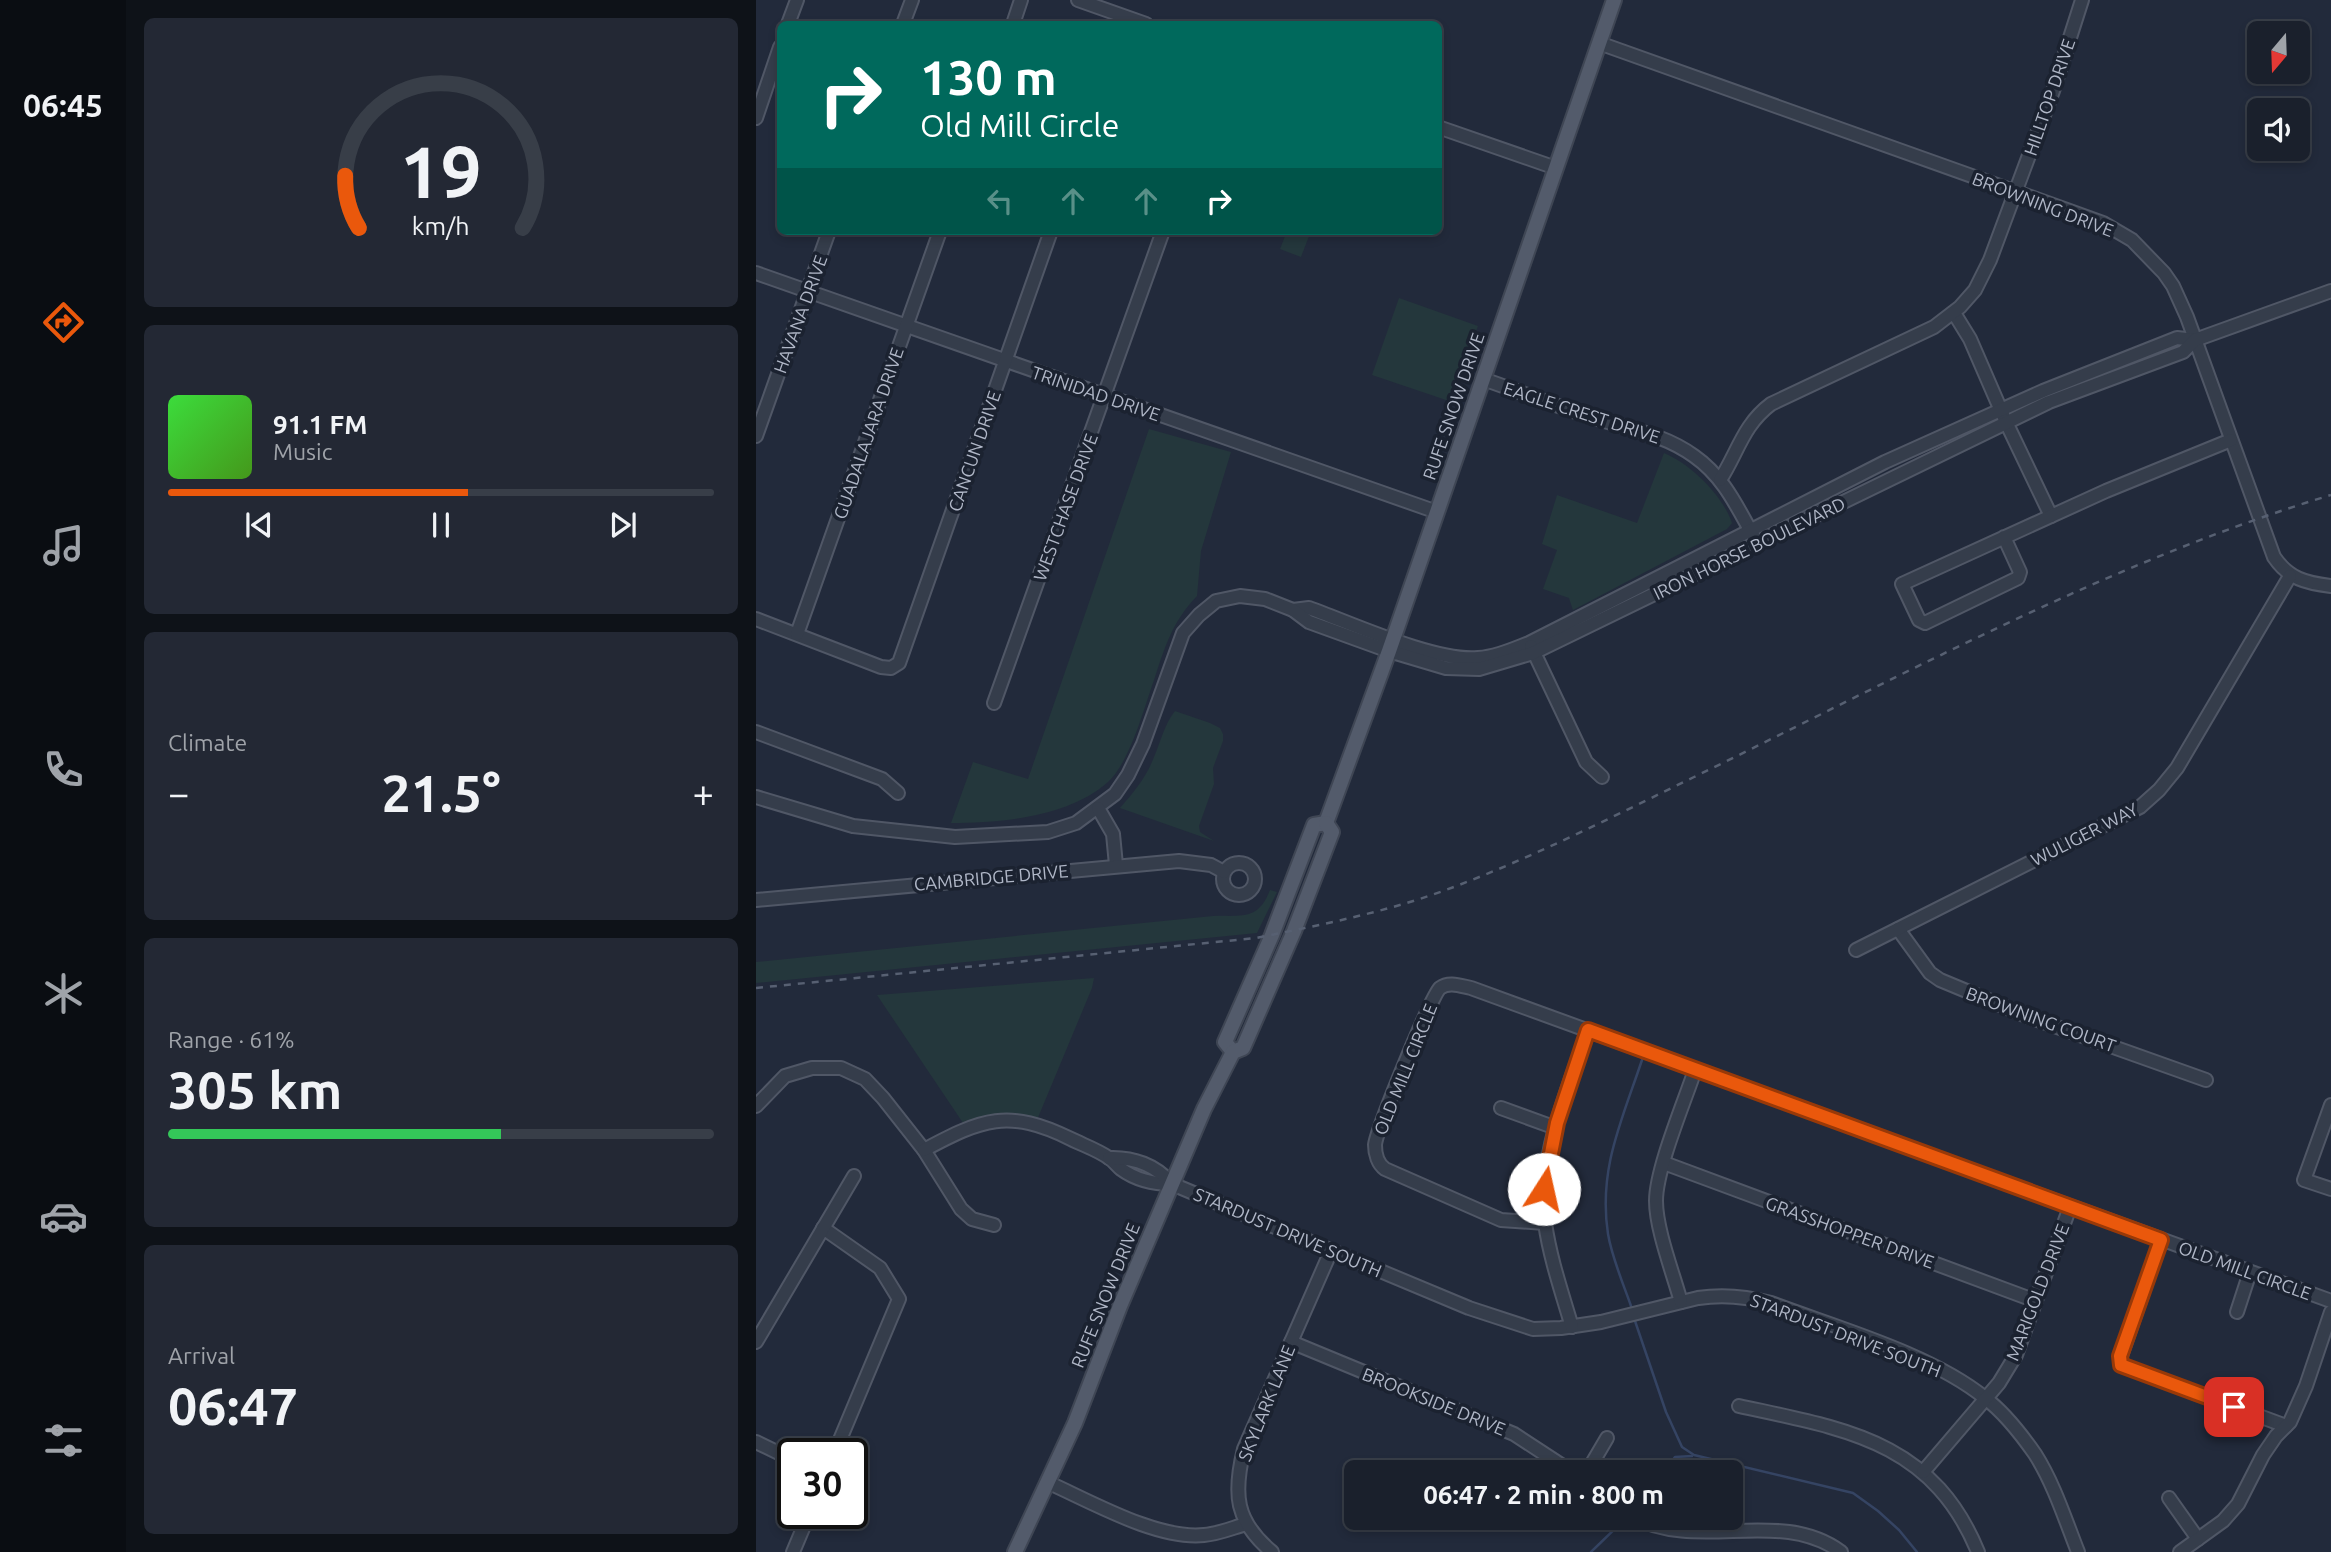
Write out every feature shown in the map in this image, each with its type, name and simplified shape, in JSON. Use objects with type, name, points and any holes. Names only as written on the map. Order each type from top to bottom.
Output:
[{"type":"main road","name":"RUFE SNOW DRIVE","points":[[1015,1552],[1074,1423],[1203,1109],[1233,1052],[1243,1048],[1294,932],[1332,832],[1326,823],[1391,645],[1614,0]]},
{"type":"street","points":[[790,21],[797,0]]},
{"type":"street","points":[[904,21],[912,0]]},
{"type":"street","points":[[1014,21],[1021,0]]},
{"type":"street","points":[[1078,0],[1125,21]]},
{"type":"street","name":"HILLTOP DRIVE","points":[[1720,480],[1732,462],[1748,426],[1770,404],[1934,327],[1954,313],[1975,290],[1986,271],[2053,91],[2081,0]]},
{"type":"street","name":"BROWNING DRIVE","points":[[1599,44],[2103,223],[2132,240],[2173,286],[2268,544],[2282,569],[2290,576]]},
{"type":"street","points":[[756,118],[777,56]]},
{"type":"street","points":[[1442,128],[1556,168]]},
{"type":"street","name":"HAVANA DRIVE","points":[[756,436],[828,235]]},
{"type":"street","name":"GUADALAJARA DRIVE","points":[[797,634],[939,235]]},
{"type":"street","name":"CANCUN DRIVE","points":[[797,634],[881,667],[891,668],[899,663],[1050,235]]},
{"type":"street","name":"WESTCHASE DRIVE","points":[[994,703],[1162,235]]},
{"type":"street","name":"TRINIDAD DRIVE","points":[[756,273],[1437,512]]},
{"type":"street","name":"IRON HORSE BOULEVARD","points":[[1531,648],[1750,530],[1885,462],[2183,352],[2195,340],[2331,292]]},
{"type":"street","points":[[1954,313],[1967,332],[2051,516]]},
{"type":"street","name":"EAGLE CREST DRIVE","points":[[1483,379],[1592,418],[1665,438],[1695,456],[1720,480],[1733,497],[1758,544]]},
{"type":"street","name":"IRON HORSE BOULEVARD","points":[[756,797],[853,826],[955,837],[1048,832],[1076,823],[1115,794],[1143,744],[1183,633],[1216,601],[1240,596],[1265,599],[1293,610],[1308,608],[1391,645],[1459,658],[1479,658],[1531,648],[1758,544],[2004,416]]},
{"type":"street","points":[[2004,537],[2020,572],[2018,578],[1925,623],[1919,620],[1902,584],[2004,537],[2106,491],[2231,440]]},
{"type":"street","points":[[2290,576],[2309,583],[2331,586]]},
{"type":"street","name":"WULIGER WAY","points":[[1856,950],[2140,807],[2177,768],[2290,576]]},
{"type":"street","points":[[756,619],[797,634]]},
{"type":"street","points":[[1531,648],[1586,762],[1602,777]]},
{"type":"street","points":[[756,732],[882,779],[898,793]]},
{"type":"street","points":[[1098,808],[1113,834],[1116,866]]},
{"type":"street","name":"CAMBRIDGE DRIVE","points":[[756,900],[1179,861],[1211,865],[1224,872]]},
{"type":"street","name":"BROWNING COURT","points":[[1898,929],[1930,973],[1940,980],[2029,1017],[2206,1080]]},
{"type":"street","name":"OLD MILL CIRCLE","points":[[1545,1223],[1501,1220],[1381,1167],[1376,1157],[1375,1144],[1419,1030],[1440,988],[1449,984],[1471,988],[1588,1030],[2331,1301]]},
{"type":"street","points":[[1572,1327],[1545,1223],[1544,1189],[1556,1128],[1588,1030]]},
{"type":"street","points":[[756,1106],[785,1076],[812,1068],[841,1068],[865,1079],[924,1150],[961,1209],[972,1219],[994,1225]]},
{"type":"street","points":[[1681,1301],[1656,1204],[1664,1163],[1695,1070]]},
{"type":"street","points":[[2331,1105],[2305,1180],[2331,1189]]},
{"type":"street","points":[[1501,1108],[1556,1128]]},
{"type":"street","name":"STARDUST DRIVE SOUTH","points":[[924,1150],[963,1129],[996,1121],[1016,1120],[1061,1134],[1109,1158],[1122,1170],[1153,1184],[1172,1184],[1331,1251],[1518,1326],[1533,1329],[1572,1327],[1707,1296],[1732,1295],[1771,1303],[1910,1355],[1965,1383],[1986,1399],[2007,1418],[2045,1471],[2078,1552]]},
{"type":"street","name":"GRASSHOPPER DRIVE","points":[[1664,1163],[2036,1301]]},
{"type":"street","points":[[756,1342],[854,1176]]},
{"type":"street","name":"MARIGOLD DRIVE","points":[[1923,1472],[1986,1399],[2016,1354],[2070,1207]]},
{"type":"street","points":[[823,1228],[880,1268],[900,1299],[841,1438]]},
{"type":"street","points":[[2161,1240],[2120,1356],[2121,1365],[2286,1426]]},
{"type":"street","name":"SKYLARK LANE","points":[[1245,1524],[1237,1490],[1244,1449],[1331,1251]]},
{"type":"street","points":[[2237,1312],[2250,1272]]},
{"type":"street","points":[[2180,1552],[2223,1521],[2238,1504],[2263,1455],[2294,1415],[2331,1312]]},
{"type":"street","name":"BROOKSIDE DRIVE","points":[[1291,1342],[1514,1434],[1554,1460]]},
{"type":"street","points":[[1739,1406],[1861,1436],[1885,1446],[1923,1472],[1943,1494],[1960,1518],[1978,1552]]},
{"type":"street","points":[[1594,1460],[1607,1438]]},
{"type":"street","points":[[756,1442],[777,1452]]},
{"type":"street","points":[[1047,1482],[1114,1512],[1172,1533],[1206,1535],[1245,1524],[1272,1552]]},
{"type":"street","points":[[2169,1498],[2198,1539]]},
{"type":"street","points":[[793,1552],[803,1529]]},
{"type":"street","points":[[1666,1530],[1682,1533],[1761,1530],[1807,1535],[1826,1542],[1841,1552]]},
{"type":"green space","points":[[1285,235],[1309,235],[1301,257],[1280,249]]},
{"type":"green space","points":[[1399,298],[1478,326],[1449,401],[1372,375]]},
{"type":"green space","points":[[1149,429],[1231,452],[1201,551],[1197,596],[1181,615],[1170,635],[1136,734],[1123,762],[1108,782],[1074,803],[1034,816],[991,822],[951,823],[973,762],[1028,779]]},
{"type":"green space","points":[[1664,453],[1685,465],[1714,492],[1732,523],[1727,529],[1573,610],[1569,598],[1543,589],[1557,550],[1542,544],[1557,495],[1637,523]]},
{"type":"green space","points":[[1175,711],[1210,723],[1220,728],[1223,734],[1213,768],[1214,784],[1199,826],[1200,832],[1214,841],[1120,808],[1147,772],[1165,727]]},
{"type":"green space","points":[[1270,890],[1277,892],[1257,933],[756,983],[756,962],[1213,916],[1241,916],[1260,907]]},
{"type":"green space","points":[[1094,978],[1037,1120],[1000,1116],[963,1123],[877,995]]},
{"type":"waterway","points":[[1631,1306],[1608,1234],[1606,1188],[1614,1145],[1642,1060]]},
{"type":"waterway","points":[[1635,1321],[1666,1412],[1682,1447],[1694,1455],[1853,1493],[1899,1530],[1917,1552]]},
{"type":"waterway","points":[[1673,1460],[1675,1457],[1692,1456]]},
{"type":"waterway","points":[[1591,1552],[1614,1530]]},
{"type":"railway","points":[[756,988],[1256,938],[1351,918],[1420,899],[1475,879],[1570,837],[1928,661],[2087,587],[2248,522],[2331,495]]},
{"type":"route","points":[[1544,1189],[1557,1123],[1588,1030],[2161,1240],[2120,1356],[2121,1365],[2234,1407]]}]
